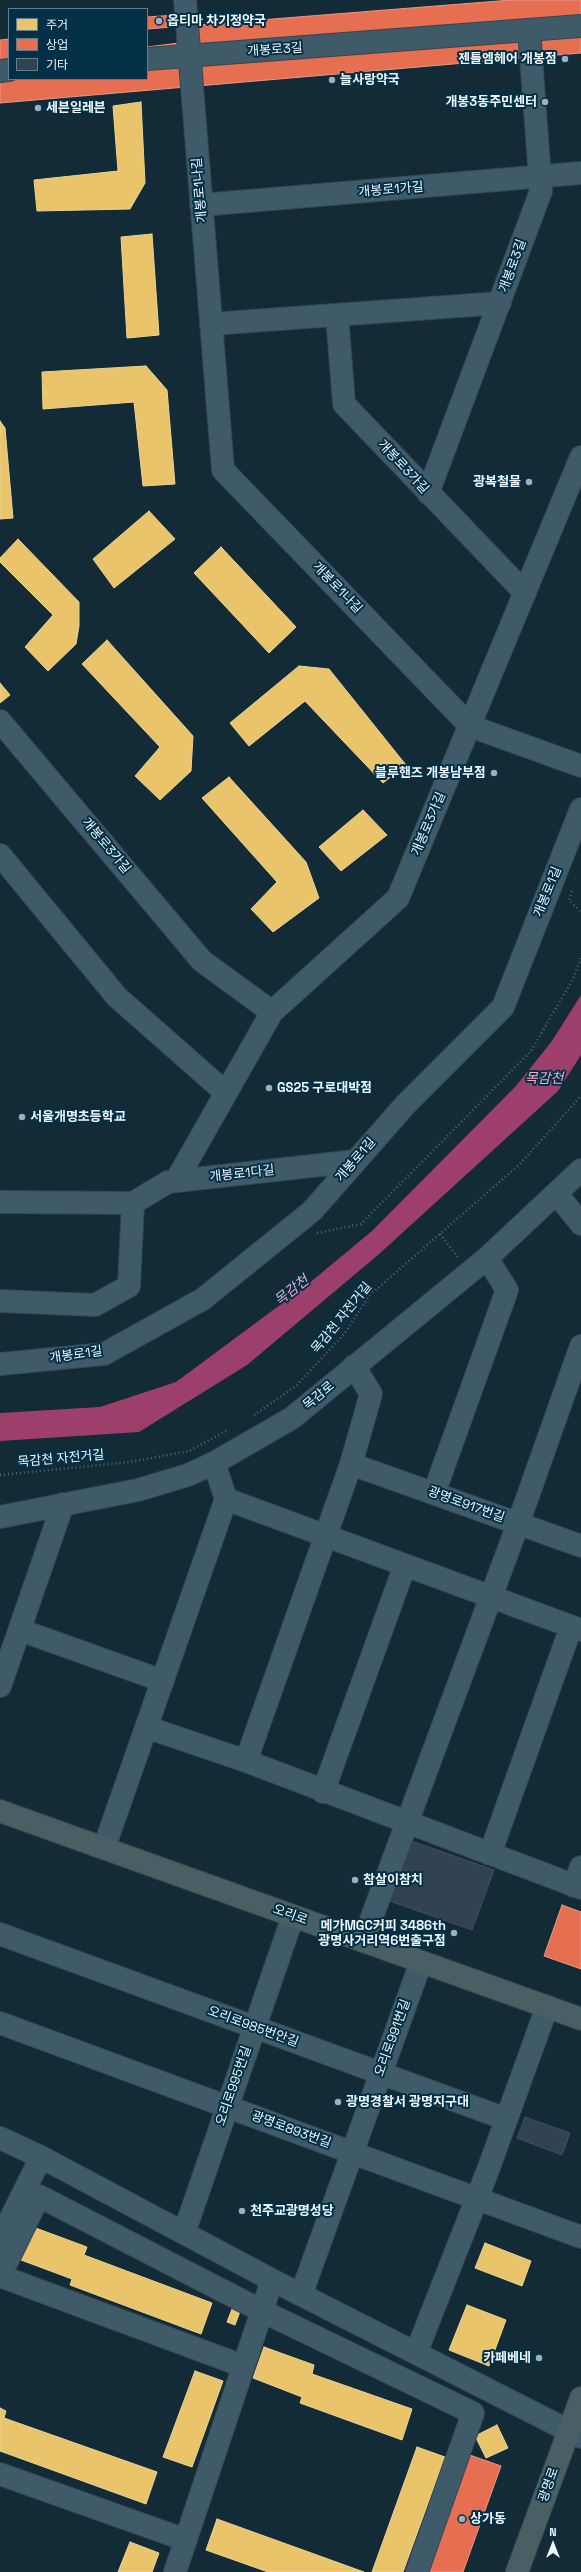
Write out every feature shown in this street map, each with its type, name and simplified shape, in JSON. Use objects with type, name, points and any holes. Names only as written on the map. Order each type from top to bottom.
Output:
[{"type":"main road","name":"오리로","points":[[0,1811],[581,2019]]},
{"type":"main road","name":"광명로","points":[[516,2572],[575,2435],[581,2398]]},
{"type":"street","points":[[185,0],[189,56]]},
{"type":"street","name":"개봉로3길","points":[[148,60],[581,26]]},
{"type":"street","name":"개봉로3길","points":[[428,493],[541,191],[529,30]]},
{"type":"street","name":"개봉로1나길","points":[[189,56],[223,470],[470,726],[581,766]]},
{"type":"street","name":"개봉로1가길","points":[[201,205],[540,178],[581,173]]},
{"type":"street","points":[[211,324],[500,303]]},
{"type":"street","name":"개봉로3가길","points":[[337,315],[344,404],[525,593]]},
{"type":"street","name":"개봉로3가길","points":[[176,1181],[272,1012],[398,898],[581,457]]},
{"type":"street","name":"개봉로3가길","points":[[0,721],[202,961],[272,1012]]},
{"type":"street","name":"개봉로1길","points":[[0,1364],[104,1354],[203,1299],[312,1211],[406,1104],[503,1007],[581,809]]},
{"type":"street","points":[[0,855],[117,997],[226,1093]]},
{"type":"street","name":"개봉로1다길","points":[[133,1203],[168,1182],[356,1161]]},
{"type":"street","name":"목감로","points":[[0,1518],[138,1490],[188,1475],[214,1463],[292,1418],[469,1271],[487,1258],[581,1170]]},
{"type":"street","points":[[557,1194],[581,1224]]},
{"type":"street","points":[[0,1202],[133,1203],[129,1286],[95,1305],[0,1301]]},
{"type":"street","points":[[434,1494],[507,1290],[487,1258]]},
{"type":"street","points":[[363,1941],[518,1524],[581,1346]]},
{"type":"street","points":[[246,1761],[351,1464],[371,1394],[354,1366]]},
{"type":"street","points":[[104,1848],[226,1499],[214,1463]]},
{"type":"street","name":"광명로917번길","points":[[351,1464],[581,1546]]},
{"type":"street","points":[[226,1499],[576,1628],[490,1854]]},
{"type":"street","points":[[0,1686],[63,1504]]},
{"type":"street","points":[[322,1792],[405,1565]]},
{"type":"street","points":[[20,1630],[163,1681]]},
{"type":"street","points":[[146,1727],[246,1761],[322,1792],[490,1854],[579,1880]]},
{"type":"street","name":"오리로995번길","points":[[184,2233],[254,2027],[294,1916]]},
{"type":"street","name":"오리로985번안길","points":[[0,1934],[506,2119]]},
{"type":"street","name":"오리로991번길","points":[[301,2295],[351,2152],[421,1962]]},
{"type":"street","points":[[416,2353],[506,2119],[547,2007]]},
{"type":"street","name":"광명로893번길","points":[[0,2023],[581,2237]]},
{"type":"street","points":[[0,2138],[41,2157],[272,2280],[575,2435]]},
{"type":"street","points":[[0,2240],[41,2157]]},
{"type":"street","points":[[243,2366],[0,2276],[39,2196],[262,2311],[473,2413],[417,2572]]},
{"type":"street","points":[[175,2572],[272,2280]]},
{"type":"street","points":[[0,2474],[186,2540]]},
{"type":"path","points":[[573,885],[569,900],[581,912]]},
{"type":"path","name":"목감천 자전거길","points":[[248,1419],[296,1386],[345,1333],[370,1296],[520,1164],[581,1096]]},
{"type":"path","points":[[440,1234],[469,1271]]},
{"type":"path","name":"목감천 자전거길","points":[[0,1475],[130,1462],[189,1451],[235,1426]]},
{"type":"water","name":"목감천","points":[[581,995],[581,1055],[558,1091],[378,1255],[247,1365],[139,1432],[0,1441],[0,1413],[100,1407],[176,1382],[307,1285],[372,1231],[516,1086],[552,1041]]},
{"type":"building: 주거","points":[[141,102],[145,183],[130,209],[37,211],[34,180],[118,171],[113,106]]},
{"type":"building: 주거","points":[[152,234],[159,335],[127,338],[121,237]]},
{"type":"building: 주거","points":[[146,366],[167,390],[175,484],[143,486],[134,402],[43,409],[42,372]]},
{"type":"building: 주거","points":[[0,421],[5,428],[13,518],[0,519]]},
{"type":"building: 주거","points":[[149,511],[175,539],[114,588],[93,559]]},
{"type":"building: 주거","points":[[18,539],[79,602],[79,626],[76,644],[48,671],[25,647],[53,615],[0,562],[0,558]]},
{"type":"building: 주거","points":[[221,547],[296,627],[269,653],[194,573]]},
{"type":"building: 주거","points":[[107,640],[193,736],[191,771],[160,800],[135,776],[160,747],[82,664]]},
{"type":"building: 주거","points":[[299,666],[329,669],[406,765],[383,783],[305,701],[249,746],[230,723]]},
{"type":"building: 주거","points":[[0,683],[10,695],[0,703]]},
{"type":"building: 주거","points":[[229,777],[306,862],[319,898],[273,932],[251,909],[277,882],[202,798]]},
{"type":"building: 주거","points":[[363,810],[387,835],[341,871],[319,847]]},
{"type":"building: 주거","points":[[33,2227],[87,2247],[84,2255],[212,2303],[201,2334],[70,2285],[72,2279],[21,2260]]},
{"type":"building: 주거","points":[[485,2243],[531,2261],[522,2286],[475,2268]]},
{"type":"building: 주거","points":[[234,2304],[242,2306],[235,2325],[227,2322]]},
{"type":"building: 주거","points":[[467,2305],[506,2320],[489,2366],[449,2350]]},
{"type":"building: 주거","points":[[264,2347],[314,2365],[312,2374],[412,2409],[402,2440],[300,2403],[302,2397],[253,2378]]},
{"type":"building: 주거","points":[[195,2371],[223,2381],[192,2467],[163,2457]]},
{"type":"building: 주거","points":[[0,2408],[6,2411],[4,2418],[157,2472],[146,2504],[0,2451]]},
{"type":"building: 주거","points":[[497,2425],[508,2448],[486,2458],[475,2436]]},
{"type":"building: 주거","points":[[417,2447],[445,2457],[403,2572],[372,2572]]},
{"type":"building: 주거","points":[[217,2519],[364,2572],[268,2572],[206,2550]]},
{"type":"building: 주거","points":[[130,2542],[159,2553],[152,2572],[118,2572]]},
{"type":"building: 상업","points":[[511,0],[581,0],[581,53],[0,103],[0,40],[8,39],[8,80],[148,80],[148,29]]},
{"type":"building: 상업","points":[[176,15],[179,43],[148,47],[148,17]]},
{"type":"building: 상업","points":[[562,1905],[581,1912],[581,1969],[544,1956]]},
{"type":"building: 상업","name":"상가동","points":[[467,2454],[501,2466],[463,2572],[423,2572]]},
{"type":"building: 기타","points":[[409,1840],[494,1870],[472,1930],[387,1900]]},
{"type":"building: 기타","points":[[525,2117],[570,2133],[562,2155],[517,2138]]},
{"type":"place","name":"옵티마 차기정약국","points":[[159,21]]},
{"type":"place","name":"젠틀엠헤어 개봉점","points":[[565,59]]},
{"type":"place","name":"늘사랑약국","points":[[332,80]]},
{"type":"place","name":"개봉3동주민센터","points":[[545,102]]},
{"type":"place","name":"세븐일레븐","points":[[38,108]]},
{"type":"place","name":"광복철물","points":[[529,482]]},
{"type":"place","name":"블루핸즈 개봉남부점","points":[[494,773]]},
{"type":"place","name":"GS25 구로대박점","points":[[269,1088]]},
{"type":"place","name":"서울개명초등학교","points":[[22,1117]]},
{"type":"place","name":"참살이참치","points":[[355,1880]]},
{"type":"place","name":"메가MGC커피 3486th 광명사거리역6번출구점","points":[[454,1933]]},
{"type":"place","name":"광명경찰서 광명지구대","points":[[338,2102]]},
{"type":"place","name":"천주교광명성당","points":[[242,2211]]},
{"type":"place","name":"카페베네","points":[[539,2358]]},
{"type":"place","name":"상가동","points":[[462,2519]]}]
